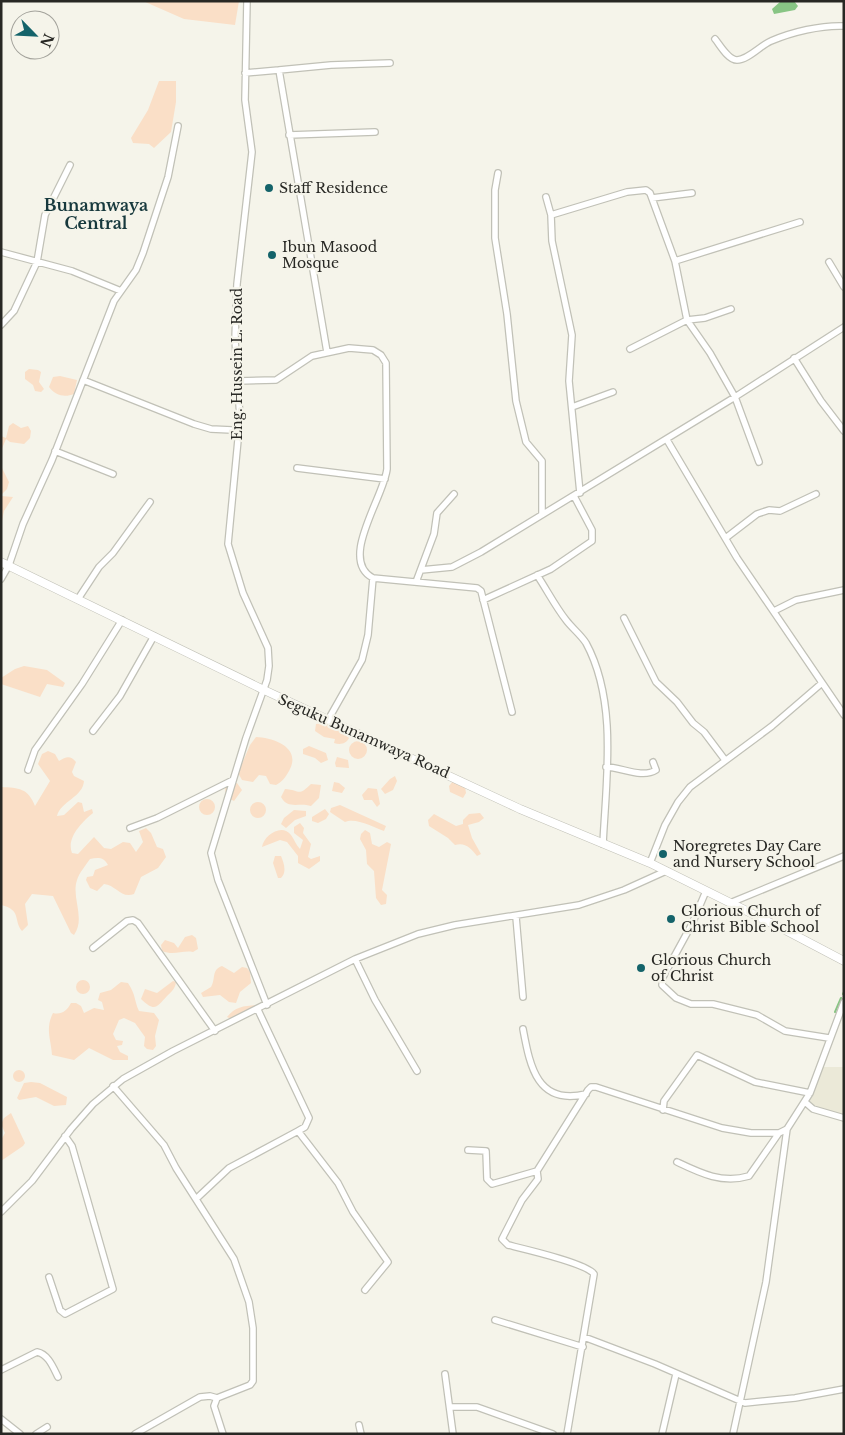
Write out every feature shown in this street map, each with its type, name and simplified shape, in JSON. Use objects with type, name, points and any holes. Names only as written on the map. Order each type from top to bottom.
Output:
[{"type":"main road","name":"Seguku Bunamwaya Road","points":[[1,562],[328,720],[520,809],[650,863],[844,961]]},
{"type":"street","name":"Eng. Hussein L. Road","points":[[247,1],[245,100],[252,152],[238,284],[235,339],[240,406],[228,544],[243,593],[268,648],[267,680],[233,780],[228,803],[212,845],[212,860],[267,1005]]},
{"type":"street","points":[[715,39],[731,58],[736,60],[742,59],[760,47],[781,37],[844,26]]},
{"type":"street","points":[[245,73],[331,65],[390,63]]},
{"type":"street","points":[[279,70],[327,352]]},
{"type":"street","points":[[1,579],[9,566],[23,524],[55,451],[109,314],[121,291],[133,275],[143,253],[168,177],[178,126]]},
{"type":"street","points":[[289,135],[375,132]]},
{"type":"street","points":[[1,325],[8,321],[14,311],[37,262],[45,214],[70,165]]},
{"type":"street","points":[[498,173],[495,190],[495,238],[507,314],[516,401],[526,442],[542,461],[542,514]]},
{"type":"street","points":[[551,215],[633,191],[646,190],[652,198],[675,261],[687,320],[710,353],[735,397],[759,462]]},
{"type":"street","points":[[652,198],[692,193]]},
{"type":"street","points":[[483,600],[551,569],[592,541],[592,530],[577,494],[569,381],[572,335],[552,241],[551,215],[546,197]]},
{"type":"street","points":[[675,261],[800,222]]},
{"type":"street","points":[[1,252],[72,271],[121,291]]},
{"type":"street","points":[[829,262],[844,287]]},
{"type":"street","points":[[630,349],[687,320],[705,318],[732,309]]},
{"type":"street","points":[[421,570],[452,567],[481,552],[666,440],[844,327]]},
{"type":"street","points":[[238,381],[276,380],[307,358],[327,352],[364,348],[381,355],[386,363],[385,479],[367,523],[360,554],[360,567],[365,574],[373,578],[472,586],[481,591],[512,712]]},
{"type":"street","points":[[794,358],[821,401],[844,431]]},
{"type":"street","points":[[83,380],[194,424],[211,429],[232,430],[238,437]]},
{"type":"street","points":[[572,407],[613,392]]},
{"type":"street","points":[[666,440],[727,537],[742,566],[774,610],[844,716]]},
{"type":"street","points":[[55,451],[113,474]]},
{"type":"street","points":[[297,468],[385,479]]},
{"type":"street","points":[[416,582],[434,534],[437,513],[454,494]]},
{"type":"street","points":[[727,537],[757,514],[769,510],[780,511],[816,494]]},
{"type":"street","points":[[78,599],[99,567],[113,553],[150,502]]},
{"type":"street","points":[[536,575],[565,619],[585,642],[598,674],[605,708],[606,767],[603,844]]},
{"type":"street","points":[[328,720],[362,660],[368,635],[373,578]]},
{"type":"street","points":[[774,610],[796,600],[844,590]]},
{"type":"street","points":[[624,618],[656,682],[677,702],[693,723],[704,732],[725,760]]},
{"type":"street","points":[[28,770],[34,750],[82,684],[122,620]]},
{"type":"street","points":[[93,731],[120,696],[154,636]]},
{"type":"street","points":[[650,863],[665,825],[678,802],[690,787],[772,726],[822,683]]},
{"type":"street","points":[[606,767],[617,767],[648,774],[656,770],[653,762]]},
{"type":"street","points":[[130,828],[157,818],[233,780]]},
{"type":"street","points":[[730,903],[844,856]]},
{"type":"street","points":[[1,1212],[32,1181],[65,1136],[93,1104],[113,1086],[137,1071],[355,959],[418,934],[455,925],[579,906],[624,890],[666,871]]},
{"type":"street","points":[[706,891],[692,924],[663,977],[662,985],[676,998],[691,1004],[713,1004],[757,1015],[785,1031],[829,1038]]},
{"type":"street","points":[[516,917],[523,997]]},
{"type":"street","points":[[93,948],[126,921],[133,920],[138,923],[215,1031]]},
{"type":"street","points":[[355,959],[375,1000],[417,1071]]},
{"type":"street","points":[[733,1434],[766,1282],[787,1129],[810,1093],[844,1002]]},
{"type":"street","points":[[196,1199],[229,1168],[298,1131],[305,1126],[309,1118],[258,1010]]},
{"type":"street","points":[[523,1029],[534,1074],[541,1086],[553,1092],[571,1097],[586,1094]]},
{"type":"street","points":[[663,1110],[664,1102],[697,1054],[755,1082],[810,1093]]},
{"type":"street","points":[[113,1086],[164,1145],[234,1259],[249,1302],[254,1328],[252,1383],[217,1398],[210,1396],[200,1397],[135,1434]]},
{"type":"street","points":[[567,1434],[583,1347],[593,1272],[563,1260],[508,1245],[502,1239],[522,1200],[538,1179],[538,1171],[591,1087],[722,1128],[751,1133],[779,1133],[787,1129]]},
{"type":"street","points":[[804,1102],[813,1109],[844,1118]]},
{"type":"street","points":[[298,1131],[338,1183],[353,1212],[386,1259],[386,1265],[365,1290]]},
{"type":"street","points":[[677,1162],[706,1176],[724,1179],[749,1176],[779,1133]]},
{"type":"street","points":[[49,1277],[60,1310],[64,1314],[113,1290],[72,1146],[65,1136]]},
{"type":"street","points":[[468,1150],[486,1151],[487,1180],[492,1184],[538,1171]]},
{"type":"street","points":[[495,1320],[583,1347]]},
{"type":"street","points":[[584,1337],[750,1403],[795,1398],[844,1389]]},
{"type":"street","points":[[1,1370],[37,1352],[46,1355],[58,1377]]},
{"type":"street","points":[[445,1374],[453,1434]]},
{"type":"street","points":[[662,1434],[676,1374]]},
{"type":"street","points":[[217,1398],[214,1406],[223,1434]]},
{"type":"street","points":[[450,1407],[477,1407],[553,1434]]},
{"type":"street","points":[[1,1419],[20,1434]]},
{"type":"street","points":[[359,1425],[361,1434]]},
{"type":"street","points":[[36,1434],[47,1426]]},
{"type":"shaded area","points":[[143,1],[239,1],[235,25],[184,19]]},
{"type":"shaded area","points":[[781,1],[794,1],[798,6],[795,10],[774,14],[772,9]]},
{"type":"shaded area","points":[[159,81],[176,81],[176,102],[171,132],[154,148],[149,144],[133,143],[131,138],[148,110]]},
{"type":"shaded area","points":[[29,369],[41,372],[39,382],[44,389],[41,392],[35,391],[33,385],[25,379],[25,372]]},
{"type":"shaded area","points":[[60,376],[77,380],[74,394],[60,395],[49,387],[53,377]]},
{"type":"shaded area","points":[[13,423],[21,428],[28,426],[31,431],[30,438],[24,444],[10,442],[6,439],[1,451],[1,436],[6,438],[9,426]]},
{"type":"shaded area","points":[[2,468],[9,482],[7,489],[1,495]]},
{"type":"shaded area","points":[[1,496],[13,497],[4,511],[1,526]]},
{"type":"shaded area","points":[[24,666],[47,670],[65,683],[63,687],[47,684],[40,697],[1,684],[1,678],[15,669]]},
{"type":"shaded area","points":[[323,723],[341,730],[349,738],[348,740],[343,744],[334,743],[335,739],[324,737],[315,731],[316,724]]},
{"type":"shaded area","points":[[256,737],[278,742],[289,750],[292,756],[289,771],[283,780],[276,785],[270,784],[266,776],[259,775],[253,782],[242,780],[238,773],[250,745]]},
{"type":"shaded area","points":[[358,741],[364,744],[367,750],[364,756],[358,759],[352,756],[349,750],[352,744]]},
{"type":"shaded area","points":[[309,746],[326,753],[328,760],[321,763],[315,758],[303,754],[303,749]]},
{"type":"shaded area","points":[[48,751],[55,754],[59,761],[68,757],[72,758],[76,762],[72,772],[74,776],[84,781],[80,791],[63,806],[57,816],[64,815],[78,802],[82,803],[84,812],[92,809],[93,813],[84,821],[73,836],[71,842],[72,853],[78,854],[94,837],[104,848],[111,849],[123,842],[130,843],[136,852],[143,842],[139,831],[146,828],[151,833],[157,847],[163,849],[166,857],[158,868],[141,877],[134,894],[129,895],[104,884],[97,891],[90,888],[86,880],[87,877],[93,876],[95,870],[108,865],[105,860],[100,858],[90,859],[77,880],[76,894],[79,922],[74,935],[71,933],[53,896],[32,894],[25,904],[28,925],[22,931],[15,913],[8,907],[1,905],[1,787],[26,792],[35,806],[50,781],[38,764],[42,754]]},
{"type":"shaded area","points":[[337,757],[348,760],[349,768],[336,767]]},
{"type":"shaded area","points":[[395,776],[397,781],[393,790],[385,794],[381,789]]},
{"type":"shaded area","points":[[453,781],[465,787],[466,793],[463,798],[450,792],[449,786]]},
{"type":"shaded area","points":[[334,782],[339,783],[345,788],[342,793],[332,791]]},
{"type":"shaded area","points":[[237,783],[242,790],[234,801],[226,797],[225,787]]},
{"type":"shaded area","points":[[311,784],[321,785],[319,798],[311,806],[290,805],[281,797],[285,789],[301,792]]},
{"type":"shaded area","points":[[368,788],[377,789],[380,804],[377,807],[372,800],[364,800],[362,795]]},
{"type":"shaded area","points":[[207,799],[213,801],[215,807],[213,813],[207,815],[201,813],[199,807],[201,801]]},
{"type":"shaded area","points":[[258,802],[264,804],[266,810],[264,816],[258,818],[252,816],[250,810],[252,804]]},
{"type":"shaded area","points":[[340,805],[386,826],[384,831],[359,822],[345,822],[330,812],[331,808]]},
{"type":"shaded area","points":[[325,809],[329,814],[326,819],[318,823],[312,821],[312,817]]},
{"type":"shaded area","points":[[294,810],[306,811],[306,816],[295,820],[286,828],[281,824],[284,818]]},
{"type":"shaded area","points":[[480,813],[484,818],[479,822],[468,825],[472,838],[481,854],[477,856],[468,846],[462,844],[455,845],[448,838],[429,826],[428,820],[434,814],[456,826],[463,824],[463,820],[469,814]]},
{"type":"shaded area","points":[[300,823],[304,828],[303,833],[311,844],[308,857],[311,859],[320,856],[320,861],[309,869],[298,863],[298,856],[287,842],[280,840],[262,847],[266,838],[278,830],[283,830],[291,835],[300,849],[303,840],[294,833],[294,827]]},
{"type":"shaded area","points":[[365,830],[370,833],[372,844],[379,847],[387,842],[391,844],[382,890],[387,895],[386,904],[381,905],[376,898],[374,871],[367,864],[366,850],[360,839],[361,834]]},
{"type":"shaded area","points":[[275,856],[281,856],[283,862],[284,870],[281,878],[278,878],[273,863]]},
{"type":"shaded area","points":[[192,935],[196,938],[198,949],[193,952],[170,953],[162,951],[161,945],[165,940],[174,943],[178,948],[185,937]]},
{"type":"shaded area","points":[[222,966],[234,973],[242,967],[247,968],[250,972],[251,983],[240,992],[236,1003],[229,1002],[220,995],[203,997],[201,993],[211,987],[216,970]]},
{"type":"shaded area","points":[[83,980],[88,982],[90,987],[88,992],[83,994],[78,992],[76,987],[78,982]]},
{"type":"shaded area","points":[[173,981],[176,982],[174,988],[158,1006],[149,1006],[141,999],[145,989],[157,993]]},
{"type":"shaded area","points":[[121,982],[128,983],[139,1011],[154,1013],[159,1020],[155,1036],[156,1046],[153,1050],[147,1049],[144,1046],[145,1037],[135,1023],[124,1018],[119,1020],[113,1034],[116,1040],[123,1041],[122,1045],[117,1046],[120,1052],[128,1056],[128,1060],[113,1060],[89,1048],[74,1060],[52,1055],[49,1024],[53,1013],[64,1012],[71,1003],[81,1006],[84,1013],[94,1008],[104,1010],[102,1002],[98,1000],[100,993],[111,990]]},
{"type":"shaded area","points":[[256,1005],[256,1008],[231,1019],[227,1017],[233,1011],[240,1008]]},
{"type":"shaded area","points":[[821,1067],[844,1067],[844,1117],[813,1107],[808,1103]]},
{"type":"shaded area","points":[[19,1070],[25,1076],[19,1082],[13,1076]]},
{"type":"shaded area","points":[[24,1083],[40,1083],[67,1097],[66,1105],[54,1106],[36,1097],[19,1100],[17,1098]]},
{"type":"shaded area","points":[[11,1113],[25,1143],[1,1161],[1,1140],[5,1133],[1,1124],[4,1118]]},
{"type":"waterway","points":[[835,1012],[841,998]]},
{"type":"place","name":"Staff Residence","points":[[269,188]]},
{"type":"place","name":"Ibun Masood Mosque","points":[[272,255]]},
{"type":"place","name":"Noregretes Day Care and Nursery School","points":[[663,854]]},
{"type":"place","name":"Glorious Church of Christ Bible School","points":[[671,919]]},
{"type":"place","name":"Glorious Church of Christ","points":[[641,968]]},
{"type":"district","name":"Bunamwaya Central","points":[[96,214]]}]
